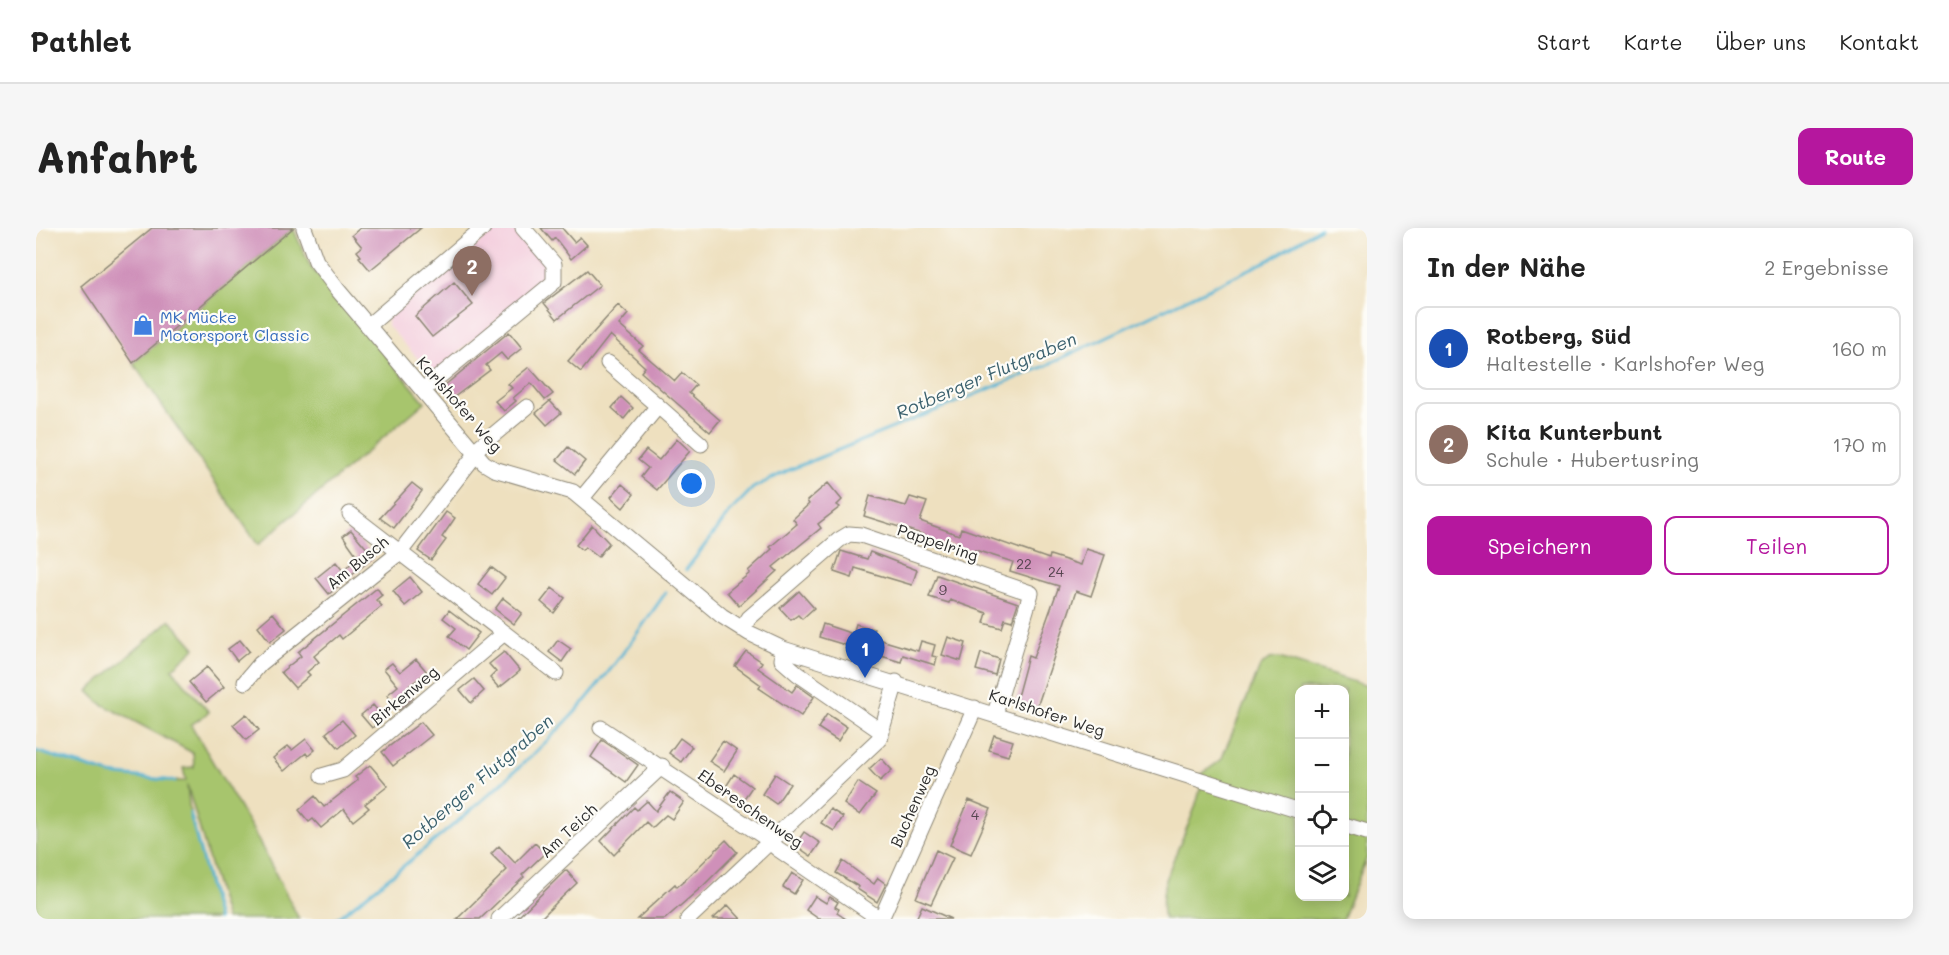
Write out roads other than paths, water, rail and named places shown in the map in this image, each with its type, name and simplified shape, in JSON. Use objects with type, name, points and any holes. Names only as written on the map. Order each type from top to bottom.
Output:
[{"type":"street","name":"Karlshofer Weg","points":[[304,228],[316,261],[475,453],[494,469],[561,488],[582,498],[742,629],[783,649],[896,682],[1295,810]]},
{"type":"street","points":[[368,326],[483,228]]},
{"type":"street","points":[[423,390],[554,282],[554,264],[523,228]]},
{"type":"street","points":[[608,363],[701,444]]},
{"type":"street","points":[[582,498],[658,406]]},
{"type":"street","name":"Am Busch","points":[[244,682],[260,664],[400,552],[475,453],[527,407]]},
{"type":"street","points":[[350,514],[556,673]]},
{"type":"street","name":"Pappelring","points":[[742,629],[749,618],[839,540],[849,534],[861,535],[1031,593],[995,714]]},
{"type":"street","name":"Birkenweg","points":[[322,776],[343,770],[504,633]]},
{"type":"street","points":[[783,649],[783,660],[798,674],[882,732]]},
{"type":"street","points":[[688,919],[879,739],[896,682]]},
{"type":"street","name":"Buchenweg","points":[[880,919],[975,708]]},
{"type":"street","name":"Ebereschenweg","points":[[601,728],[662,766],[880,919]]},
{"type":"street","name":"Am Teich","points":[[499,919],[662,766]]},
{"type":"street","points":[[1349,827],[1367,832]]},
{"type":"waterway","name":"Rotberger Flutgraben","points":[[686,570],[730,512],[753,488],[789,470],[1043,367],[1271,259],[1320,228]]},
{"type":"waterway","name":"Rotberger Flutgraben","points":[[336,919],[451,827],[559,729],[602,680],[666,592]]},
{"type":"waterway","points":[[36,751],[110,774],[175,781]]},
{"type":"waterway","points":[[190,813],[218,919]]},
{"type":"place","name":"Kita Kunterbunt","points":[[472,296]]},
{"type":"place","name":"MK Mücke Motorsport Classic","points":[[143,325]]},
{"type":"place","name":"Rotberg, Süd","points":[[865,678]]}]
